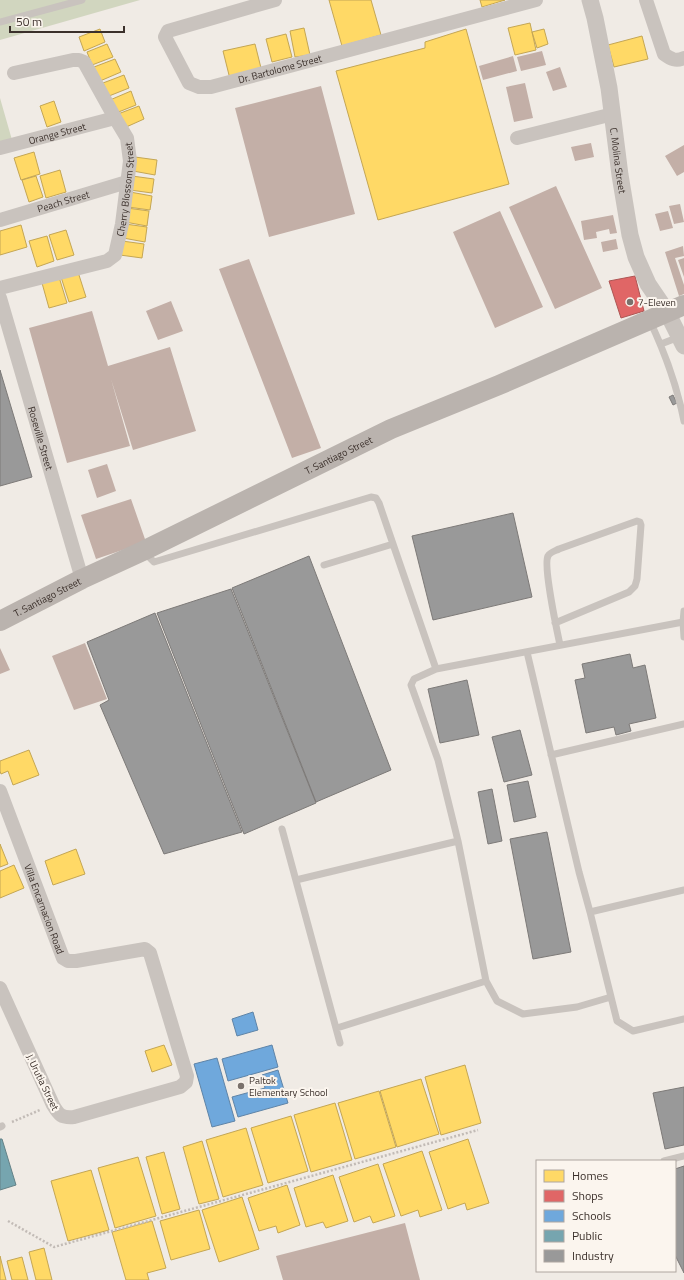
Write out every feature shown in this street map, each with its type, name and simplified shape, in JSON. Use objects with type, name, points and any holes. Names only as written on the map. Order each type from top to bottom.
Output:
[{"type":"main road","name":"T. Santiago Street","points":[[0,621],[82,579],[143,551],[391,429],[499,385],[667,312]]},
{"type":"street","name":"Dr. Bartolome Street","points":[[275,0],[168,31],[165,37],[189,83],[199,87],[212,87],[535,0]]},
{"type":"street","name":"C. Molina Street","points":[[590,0],[600,41],[613,114],[620,175],[630,235],[636,257],[648,284],[667,312],[682,341]]},
{"type":"street","points":[[646,0],[664,54],[671,59],[681,59]]},
{"type":"street","name":"Cherry Blossom Street","points":[[0,288],[107,261],[115,255],[122,224],[130,161],[127,138],[84,62],[79,60],[14,73]]},
{"type":"street","points":[[517,138],[613,114]]},
{"type":"street","name":"Orange Street","points":[[0,148],[115,118]]},
{"type":"street","name":"Peach Street","points":[[0,220],[127,182]]},
{"type":"street","name":"Roseville Street","points":[[0,298],[82,579]]},
{"type":"street","name":"Villa Encarnacion Road","points":[[0,791],[63,958],[68,961],[76,961],[145,949],[150,953],[187,1076]]},
{"type":"street","name":"J. Urutia Street","points":[[0,988],[53,1105],[59,1114],[66,1118],[180,1087],[186,1082],[187,1076]]},
{"type":"lane","points":[[0,22],[82,0]]},
{"type":"lane","points":[[667,312],[661,344],[667,359],[684,421]]},
{"type":"lane","points":[[661,344],[682,341]]},
{"type":"lane","points":[[143,551],[154,562],[371,496],[376,498],[436,669]]},
{"type":"lane","points":[[556,623],[629,592],[635,586],[637,579],[640,522],[637,521],[551,553],[547,560],[549,589],[560,646]]},
{"type":"lane","points":[[324,565],[393,544]]},
{"type":"lane","points":[[684,611],[684,637]]},
{"type":"lane","points":[[611,997],[577,1007],[523,1014],[497,1001],[486,981],[458,841],[438,760],[411,685],[414,679],[436,669],[683,622]]},
{"type":"lane","points":[[526,652],[579,872],[617,1021],[633,1031],[684,1019]]},
{"type":"lane","points":[[551,755],[684,724]]},
{"type":"lane","points":[[282,829],[340,1042]]},
{"type":"lane","points":[[296,880],[458,841]]},
{"type":"lane","points":[[590,912],[684,890]]},
{"type":"lane","points":[[337,1028],[486,981]]},
{"type":"lane","points":[[668,1160],[684,1156]]},
{"type":"path","points":[[1,1126],[53,1105]]},
{"type":"path","points":[[8,1221],[54,1247],[478,1130]]},
{"type":"green space","points":[[0,0],[140,0],[0,40]]},
{"type":"green space","points":[[0,98],[12,140],[0,143]]},
{"type":"building: Homes","points":[[329,0],[371,0],[381,35],[342,46]]},
{"type":"building: Homes","points":[[480,0],[505,0],[482,7]]},
{"type":"building: Homes","points":[[530,23],[536,50],[515,55],[508,28]]},
{"type":"building: Homes","points":[[304,28],[310,55],[295,57],[290,31]]},
{"type":"building: Homes","points":[[100,29],[105,42],[84,51],[79,37]]},
{"type":"building: Homes","points":[[466,29],[509,184],[378,220],[336,71],[425,48],[425,42]]},
{"type":"building: Homes","points":[[544,29],[548,44],[537,48],[532,32]]},
{"type":"building: Homes","points":[[286,34],[292,57],[272,62],[266,39]]},
{"type":"building: Homes","points":[[642,36],[648,59],[614,67],[608,45]]},
{"type":"building: Homes","points":[[107,44],[113,57],[92,65],[87,52]]},
{"type":"building: Homes","points":[[255,44],[262,72],[230,79],[223,51]]},
{"type":"building: Homes","points":[[115,59],[121,72],[100,81],[94,67]]},
{"type":"building: Homes","points":[[124,75],[129,88],[109,96],[103,83]]},
{"type":"building: Homes","points":[[131,91],[136,105],[116,113],[110,100]]},
{"type":"building: Homes","points":[[54,101],[61,122],[47,127],[40,106]]},
{"type":"building: Homes","points":[[139,106],[144,119],[124,128],[118,114]]},
{"type":"building: Homes","points":[[34,152],[40,174],[21,180],[14,158]]},
{"type":"building: Homes","points":[[135,157],[157,160],[155,175],[133,171]]},
{"type":"building: Homes","points":[[60,170],[66,192],[46,198],[40,176]]},
{"type":"building: Homes","points":[[36,176],[43,197],[29,202],[22,180]]},
{"type":"building: Homes","points":[[132,176],[154,179],[152,193],[130,190]]},
{"type":"building: Homes","points":[[130,192],[152,196],[150,210],[128,207]]},
{"type":"building: Homes","points":[[127,208],[149,211],[147,226],[125,222]]},
{"type":"building: Homes","points":[[125,224],[147,227],[145,242],[123,238]]},
{"type":"building: Homes","points":[[21,225],[27,247],[0,255],[0,231]]},
{"type":"building: Homes","points":[[66,230],[74,255],[57,260],[49,235]]},
{"type":"building: Homes","points":[[47,236],[54,261],[37,267],[29,241]]},
{"type":"building: Homes","points":[[122,241],[144,244],[142,258],[120,255]]},
{"type":"building: Homes","points":[[78,272],[86,297],[69,302],[61,277]]},
{"type":"building: Homes","points":[[59,277],[67,303],[49,308],[42,283]]},
{"type":"building: Homes","points":[[29,750],[39,775],[13,785],[8,771],[1,774],[0,761]]},
{"type":"building: Homes","points":[[0,844],[8,864],[0,867]]},
{"type":"building: Homes","points":[[76,849],[85,874],[53,885],[45,861]]},
{"type":"building: Homes","points":[[14,865],[24,888],[0,898],[0,871]]},
{"type":"building: Homes","points":[[164,1045],[172,1065],[152,1072],[145,1051]]},
{"type":"building: Homes","points":[[465,1065],[481,1123],[441,1135],[425,1077]]},
{"type":"building: Homes","points":[[421,1079],[439,1134],[397,1147],[380,1091]]},
{"type":"building: Homes","points":[[379,1091],[396,1147],[355,1159],[338,1103]]},
{"type":"building: Homes","points":[[335,1103],[352,1160],[311,1172],[294,1115]]},
{"type":"building: Homes","points":[[291,1116],[308,1171],[268,1183],[251,1128]]},
{"type":"building: Homes","points":[[246,1128],[263,1185],[223,1197],[206,1140]]},
{"type":"building: Homes","points":[[468,1139],[489,1203],[467,1210],[465,1203],[448,1209],[429,1152]]},
{"type":"building: Homes","points":[[202,1141],[219,1199],[199,1204],[183,1147]]},
{"type":"building: Homes","points":[[422,1151],[442,1210],[420,1217],[418,1210],[401,1216],[383,1164]]},
{"type":"building: Homes","points":[[164,1152],[180,1209],[162,1214],[146,1157]]},
{"type":"building: Homes","points":[[138,1157],[156,1216],[115,1228],[98,1168]]},
{"type":"building: Homes","points":[[378,1164],[395,1216],[373,1223],[370,1216],[354,1222],[339,1177]]},
{"type":"building: Homes","points":[[91,1170],[109,1230],[68,1241],[51,1181]]},
{"type":"building: Homes","points":[[333,1175],[348,1221],[326,1228],[323,1222],[306,1227],[294,1188]]},
{"type":"building: Homes","points":[[287,1185],[300,1225],[278,1233],[276,1226],[259,1231],[248,1198]]},
{"type":"building: Homes","points":[[242,1197],[259,1249],[219,1262],[202,1210]]},
{"type":"building: Homes","points":[[199,1210],[210,1249],[171,1260],[160,1221]]},
{"type":"building: Homes","points":[[152,1221],[166,1268],[147,1273],[149,1280],[126,1280],[112,1232]]},
{"type":"building: Homes","points":[[44,1248],[52,1280],[36,1280],[29,1252]]},
{"type":"building: Homes","points":[[0,1256],[6,1280],[0,1280]]},
{"type":"building: Homes","points":[[22,1257],[28,1280],[12,1280],[7,1261]]},
{"type":"building: Shops","points":[[635,276],[644,311],[621,318],[609,281]]},
{"type":"building: Schools","points":[[253,1012],[258,1030],[237,1036],[232,1019]]},
{"type":"building: Schools","points":[[272,1045],[278,1067],[228,1081],[222,1059]]},
{"type":"building: Schools","points":[[217,1058],[235,1121],[212,1127],[194,1064]]},
{"type":"building: Schools","points":[[278,1070],[288,1103],[238,1117],[232,1097],[265,1088],[262,1075]]},
{"type":"building: Public","points":[[0,1139],[2,1139],[16,1185],[0,1190]]},
{"type":"building: Industry","points":[[0,370],[32,477],[0,486]]},
{"type":"building: Industry","points":[[673,395],[677,403],[673,405],[669,397]]},
{"type":"building: Industry","points":[[513,513],[532,597],[433,620],[412,536]]},
{"type":"building: Industry","points":[[309,556],[391,770],[316,802],[232,588]]},
{"type":"building: Industry","points":[[231,589],[316,803],[244,834],[157,613]]},
{"type":"building: Industry","points":[[155,613],[242,832],[164,854],[100,705],[109,700],[87,642]]},
{"type":"building: Industry","points":[[630,654],[633,668],[645,665],[656,718],[629,724],[631,731],[616,735],[614,727],[586,733],[575,680],[585,678],[582,664]]},
{"type":"building: Industry","points":[[467,680],[479,735],[440,743],[428,689]]},
{"type":"building: Industry","points":[[520,730],[532,775],[504,782],[492,737]]},
{"type":"building: Industry","points":[[528,781],[536,817],[514,822],[507,785]]},
{"type":"building: Industry","points":[[492,789],[502,841],[488,844],[478,792]]},
{"type":"building: Industry","points":[[547,832],[571,952],[533,959],[510,839]]},
{"type":"building: Industry","points":[[684,1087],[684,1145],[665,1149],[653,1093]]},
{"type":"building: Industry","points":[[684,1166],[684,1273],[676,1257],[676,1169]]},
{"type":"building: Other","points":[[542,51],[546,65],[521,71],[517,57]]},
{"type":"building: Other","points":[[513,56],[517,71],[483,80],[479,66]]},
{"type":"building: Other","points":[[560,67],[567,87],[553,91],[546,72]]},
{"type":"building: Other","points":[[525,83],[533,118],[514,122],[506,87]]},
{"type":"building: Other","points":[[321,86],[355,214],[269,237],[235,108]]},
{"type":"building: Other","points":[[591,143],[594,157],[575,161],[571,147]]},
{"type":"building: Other","points":[[684,145],[684,172],[677,176],[665,156]]},
{"type":"building: Other","points":[[556,186],[602,288],[555,309],[509,207]]},
{"type":"building: Other","points":[[680,204],[684,222],[674,224],[669,206]]},
{"type":"building: Other","points":[[500,211],[543,307],[495,328],[453,232]]},
{"type":"building: Other","points":[[668,211],[673,228],[660,231],[655,214]]},
{"type":"building: Other","points":[[613,215],[617,233],[610,234],[609,229],[596,232],[597,238],[584,240],[581,221]]},
{"type":"building: Other","points":[[616,239],[618,249],[603,252],[601,242]]},
{"type":"building: Other","points":[[683,246],[684,256],[675,258],[684,285],[684,294],[679,296],[665,252]]},
{"type":"building: Other","points":[[684,258],[684,277],[678,260]]},
{"type":"building: Other","points":[[249,259],[321,448],[292,458],[219,269]]},
{"type":"building: Other","points":[[171,301],[183,331],[158,340],[146,311]]},
{"type":"building: Other","points":[[92,311],[108,366],[170,347],[196,431],[133,450],[111,379],[130,446],[67,463],[29,328]]},
{"type":"building: Other","points":[[107,464],[116,491],[97,498],[88,470]]},
{"type":"building: Other","points":[[131,499],[146,542],[96,559],[81,515]]},
{"type":"building: Other","points":[[85,643],[107,699],[74,710],[52,656]]},
{"type":"building: Other","points":[[0,648],[10,670],[0,674]]},
{"type":"building: Other","points":[[405,1223],[420,1280],[283,1280],[276,1256]]},
{"type":"place","name":"7-Eleven","points":[[630,302]]},
{"type":"place","name":"Paltok Elementary School","points":[[241,1086]]}]
